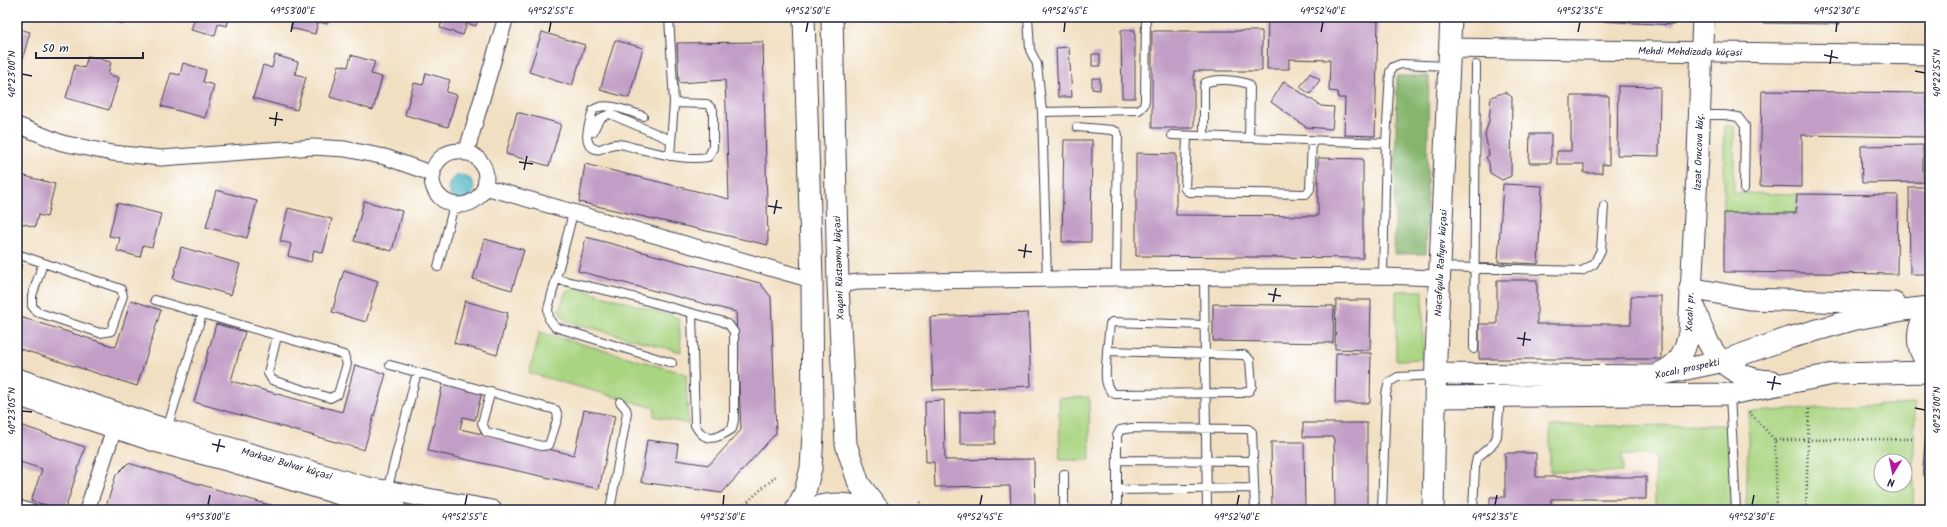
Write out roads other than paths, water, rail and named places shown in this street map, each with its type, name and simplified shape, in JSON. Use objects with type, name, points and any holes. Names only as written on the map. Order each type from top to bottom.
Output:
[{"type":"main road","points":[[796,510],[805,492],[811,468],[812,280],[804,17]]},
{"type":"main road","name":"Xəqani Rüstəmov küçəsi","points":[[832,17],[838,285],[846,444],[859,484],[879,510]]},
{"type":"main road","name":"Nəcəfqulu Rəfiyev küçəsi","points":[[1434,510],[1439,273],[1451,17]]},
{"type":"main road","name":"İzzət Orucova küç.","points":[[1690,288],[1700,115],[1703,17]]},
{"type":"main road","name":"Xocalı prospekti","points":[[1690,288],[1749,299],[1930,305]]},
{"type":"main road","name":"Xocalı pr.","points":[[1690,288],[1700,329],[1708,346],[1720,362],[1730,394]]},
{"type":"main road","name":"Xocalı pr.","points":[[1653,376],[1671,368],[1680,359],[1686,346],[1689,333],[1690,288]]},
{"type":"main road","name":"Xocalı prospekti","points":[[1436,374],[1653,376],[1720,362],[1789,338],[1856,320],[1930,305]]},
{"type":"main road","points":[[1930,313],[1921,323],[1918,335],[1922,354],[1930,364]]},
{"type":"main road","name":"Xocalı pr.","points":[[1720,362],[1747,378],[1763,381],[1787,382]]},
{"type":"main road","name":"Xocalı prospekti","points":[[1436,397],[1730,394],[1834,374],[1930,372]]},
{"type":"main road","points":[[808,510],[825,505],[838,504],[851,505],[868,510]]},
{"type":"street","points":[[466,153],[506,17]]},
{"type":"street","name":"Mehdi Mehdizadə küçəsi","points":[[1449,57],[1702,52],[1930,55]]},
{"type":"street","points":[[17,125],[62,143],[112,153],[161,158],[306,148],[345,149],[384,157],[433,174]]},
{"type":"street","points":[[451,153],[466,153],[476,158],[482,164],[486,173],[484,187],[479,197],[471,202],[463,205],[454,205],[446,202],[439,196],[434,188],[433,174],[437,163],[444,157],[451,153]]},
{"type":"street","points":[[484,187],[812,280]]},
{"type":"street","points":[[838,285],[858,282],[1384,276],[1439,273]]},
{"type":"street","name":"Mərkəzi Bulvar küçəsi","points":[[17,378],[168,429],[364,486],[492,510]]},
{"type":"street","name":"Mərkəzi Bulvar küçəsi","points":[[17,396],[114,429],[359,501],[397,510]]},
{"type":"street","points":[[87,510],[114,429]]},
{"type":"lane","points":[[669,17],[674,103],[670,156]]},
{"type":"lane","points":[[1028,17],[1030,50],[1037,64],[1042,112],[1047,279]]},
{"type":"lane","points":[[1042,112],[1116,112],[1139,110],[1144,106],[1146,17]]},
{"type":"lane","points":[[1384,276],[1386,143],[1390,72],[1393,67],[1401,64],[1449,57]]},
{"type":"lane","points":[[1474,349],[1476,65]]},
{"type":"lane","points":[[1204,136],[1204,88],[1206,83],[1211,80],[1248,84],[1250,88],[1249,138]]},
{"type":"lane","points":[[643,116],[608,106],[597,107],[593,110],[587,138],[589,144],[593,148],[599,149],[616,144],[670,156],[699,159],[708,157],[713,148],[713,110],[708,104],[674,103]]},
{"type":"lane","points":[[593,132],[598,120],[610,114],[671,140]]},
{"type":"lane","points":[[1700,115],[1724,114],[1738,117],[1745,126],[1744,189]]},
{"type":"lane","points":[[1077,127],[1112,130],[1117,132],[1118,135],[1116,278]]},
{"type":"lane","points":[[1172,135],[1386,143]]},
{"type":"lane","points":[[1187,136],[1185,189],[1189,192],[1306,194],[1310,189],[1312,140]]},
{"type":"lane","points":[[438,267],[454,205]]},
{"type":"lane","points":[[1439,273],[1475,268],[1582,271],[1594,264],[1601,250],[1604,206]]},
{"type":"lane","points":[[573,213],[548,309],[548,319],[556,327],[672,363]]},
{"type":"lane","points":[[17,254],[121,289],[123,296],[111,331],[100,333],[38,312],[32,306],[32,296],[43,263]]},
{"type":"lane","points":[[1204,278],[1207,510]]},
{"type":"lane","points":[[556,279],[692,313],[721,321],[729,325],[734,332],[734,420],[732,429],[720,437],[710,438],[700,434],[695,425],[692,313]]},
{"type":"lane","points":[[155,300],[344,355],[347,364],[338,394],[330,398],[272,380],[268,373],[278,336]]},
{"type":"lane","points":[[168,429],[202,314]]},
{"type":"lane","points":[[1107,351],[1244,355],[1250,360],[1252,386],[1249,391],[1115,394],[1110,392],[1106,387],[1107,351],[1110,324],[1112,322],[1205,325]]},
{"type":"lane","points":[[390,365],[491,391],[556,410],[558,417],[549,445],[542,446],[486,432],[482,423],[491,391]]},
{"type":"lane","points":[[387,491],[417,372]]},
{"type":"lane","points":[[1382,510],[1386,394],[1389,382],[1398,377],[1436,374]]},
{"type":"lane","points":[[1730,394],[1736,510]]},
{"type":"lane","points":[[1473,510],[1474,467],[1477,458],[1494,443],[1497,436],[1500,396]]},
{"type":"lane","points":[[610,510],[627,413],[626,409],[620,402]]},
{"type":"lane","points":[[1117,510],[1117,436],[1120,430],[1132,428],[1248,429],[1252,432],[1254,438],[1255,510]]},
{"type":"lane","points":[[1927,472],[1930,438]]},
{"type":"lane","points":[[1117,460],[1254,461]]},
{"type":"lane","points":[[1064,474],[1064,510]]},
{"type":"lane","points":[[1117,490],[1254,488]]},
{"type":"lane","points":[[17,504],[37,510]]},
{"type":"water","points":[[461,175],[470,179],[474,188],[470,197],[461,201],[452,197],[448,188],[452,179]]}]
